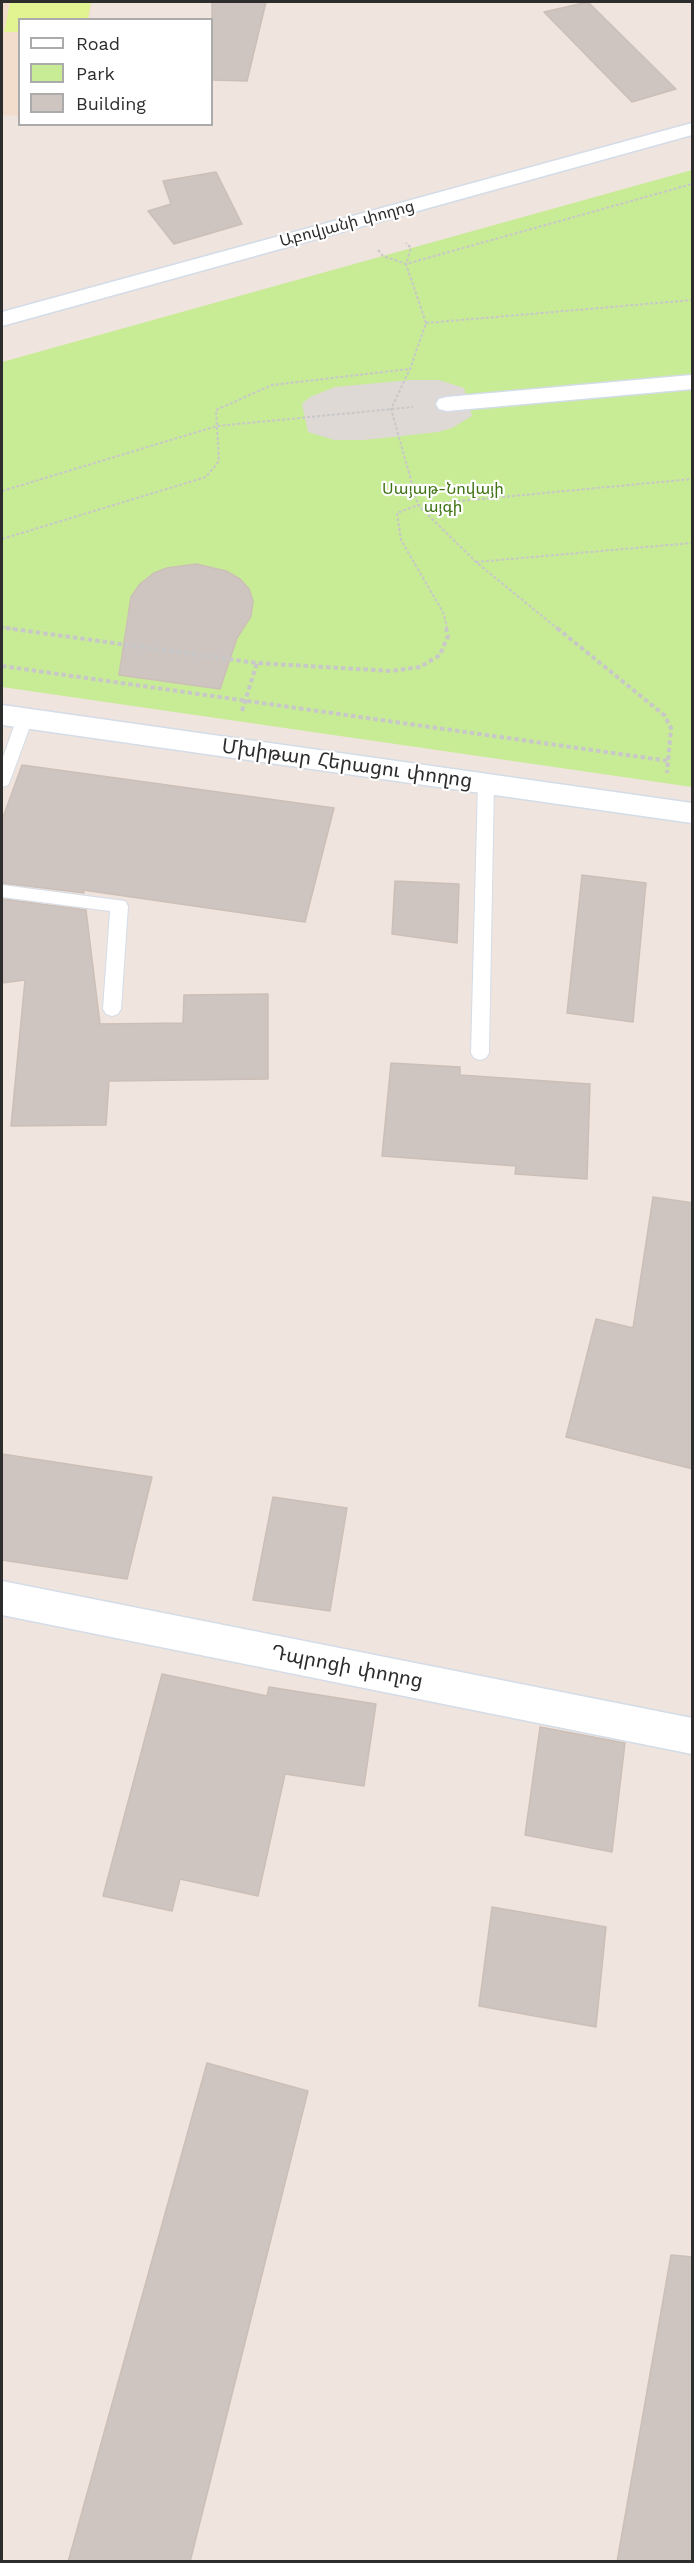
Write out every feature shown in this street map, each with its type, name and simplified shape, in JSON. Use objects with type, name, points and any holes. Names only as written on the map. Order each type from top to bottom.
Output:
[{"type":"street","name":"Աբովյանի փողոց","points":[[2,319],[693,129]]},
{"type":"street","points":[[447,404],[693,382]]},
{"type":"street","name":"Մխիթար Հերացու փողոց","points":[[13,716],[693,813]]},
{"type":"street","name":"Դպրոցի փողոց","points":[[2,1598],[693,1736]]},
{"type":"lane","points":[[2,781],[13,716]]},
{"type":"lane","points":[[480,1053],[486,783]]},
{"type":"lane","points":[[2,891],[119,906],[112,1009]]},
{"type":"path","points":[[375,245],[383,256],[406,264],[693,184]]},
{"type":"path","points":[[402,238],[411,248],[406,264],[426,323],[410,369],[391,410],[418,505],[476,562],[664,715],[671,728],[666,783]]},
{"type":"path","points":[[426,323],[693,300]]},
{"type":"path","points":[[2,540],[206,477],[219,461],[216,410],[272,385],[410,369]]},
{"type":"path","points":[[2,491],[217,426],[447,404]]},
{"type":"path","points":[[2,627],[257,663],[391,671],[420,667],[440,655],[448,636],[444,614],[401,540],[397,513],[418,505],[693,478]]},
{"type":"path","points":[[476,562],[693,543]]},
{"type":"path","points":[[238,721],[257,663]]},
{"type":"path","points":[[2,666],[669,761]]},
{"type":"shaded area","points":[[2,2],[92,2],[89,18],[18,18],[18,116],[2,115]]},
{"type":"shaded area","points":[[410,380],[439,380],[464,388],[472,416],[452,428],[438,432],[364,440],[334,440],[308,432],[302,404],[310,397],[335,387]]},
{"type":"green space","points":[[10,2],[91,2],[88,18],[18,18],[18,32],[4,32]]},
{"type":"green space","name":"Սայաթ-Նովայի այգի","points":[[692,170],[692,787],[2,687],[2,362]]},
{"type":"building","points":[[212,2],[266,2],[247,81],[213,80]]},
{"type":"building","points":[[588,2],[676,89],[632,102],[544,12]]},
{"type":"building","points":[[216,172],[242,224],[174,244],[148,211],[171,204],[163,181]]},
{"type":"building","points":[[196,564],[226,571],[240,579],[249,589],[253,601],[251,616],[237,638],[220,689],[119,675],[131,597],[140,584],[154,573],[167,568]]},
{"type":"building","points":[[22,765],[334,808],[305,922],[83,890],[84,893],[2,883],[2,820]]},
{"type":"building","points":[[582,875],[646,883],[633,1022],[567,1013]]},
{"type":"building","points":[[395,881],[459,884],[457,943],[392,934]]},
{"type":"building","points":[[2,899],[86,910],[100,1024],[183,1023],[184,995],[268,994],[268,1079],[109,1081],[106,1125],[11,1126],[25,980],[2,983]]},
{"type":"building","points":[[391,1063],[460,1067],[460,1075],[590,1084],[587,1179],[515,1174],[516,1166],[382,1156]]},
{"type":"building","points":[[653,1197],[693,1203],[693,1469],[566,1437],[596,1319],[633,1328]]},
{"type":"building","points":[[2,1454],[152,1477],[127,1579],[2,1560]]},
{"type":"building","points":[[273,1497],[347,1508],[330,1611],[253,1600]]},
{"type":"building","points":[[162,1674],[267,1696],[269,1687],[376,1704],[364,1786],[285,1774],[258,1896],[180,1879],[172,1911],[103,1896]]},
{"type":"building","points":[[540,1727],[625,1743],[612,1852],[525,1835]]},
{"type":"building","points":[[492,1907],[606,1927],[596,2027],[479,2006]]},
{"type":"building","points":[[207,2063],[308,2091],[190,2562],[68,2562]]},
{"type":"building","points":[[671,2255],[693,2257],[693,2562],[617,2562]]}]
